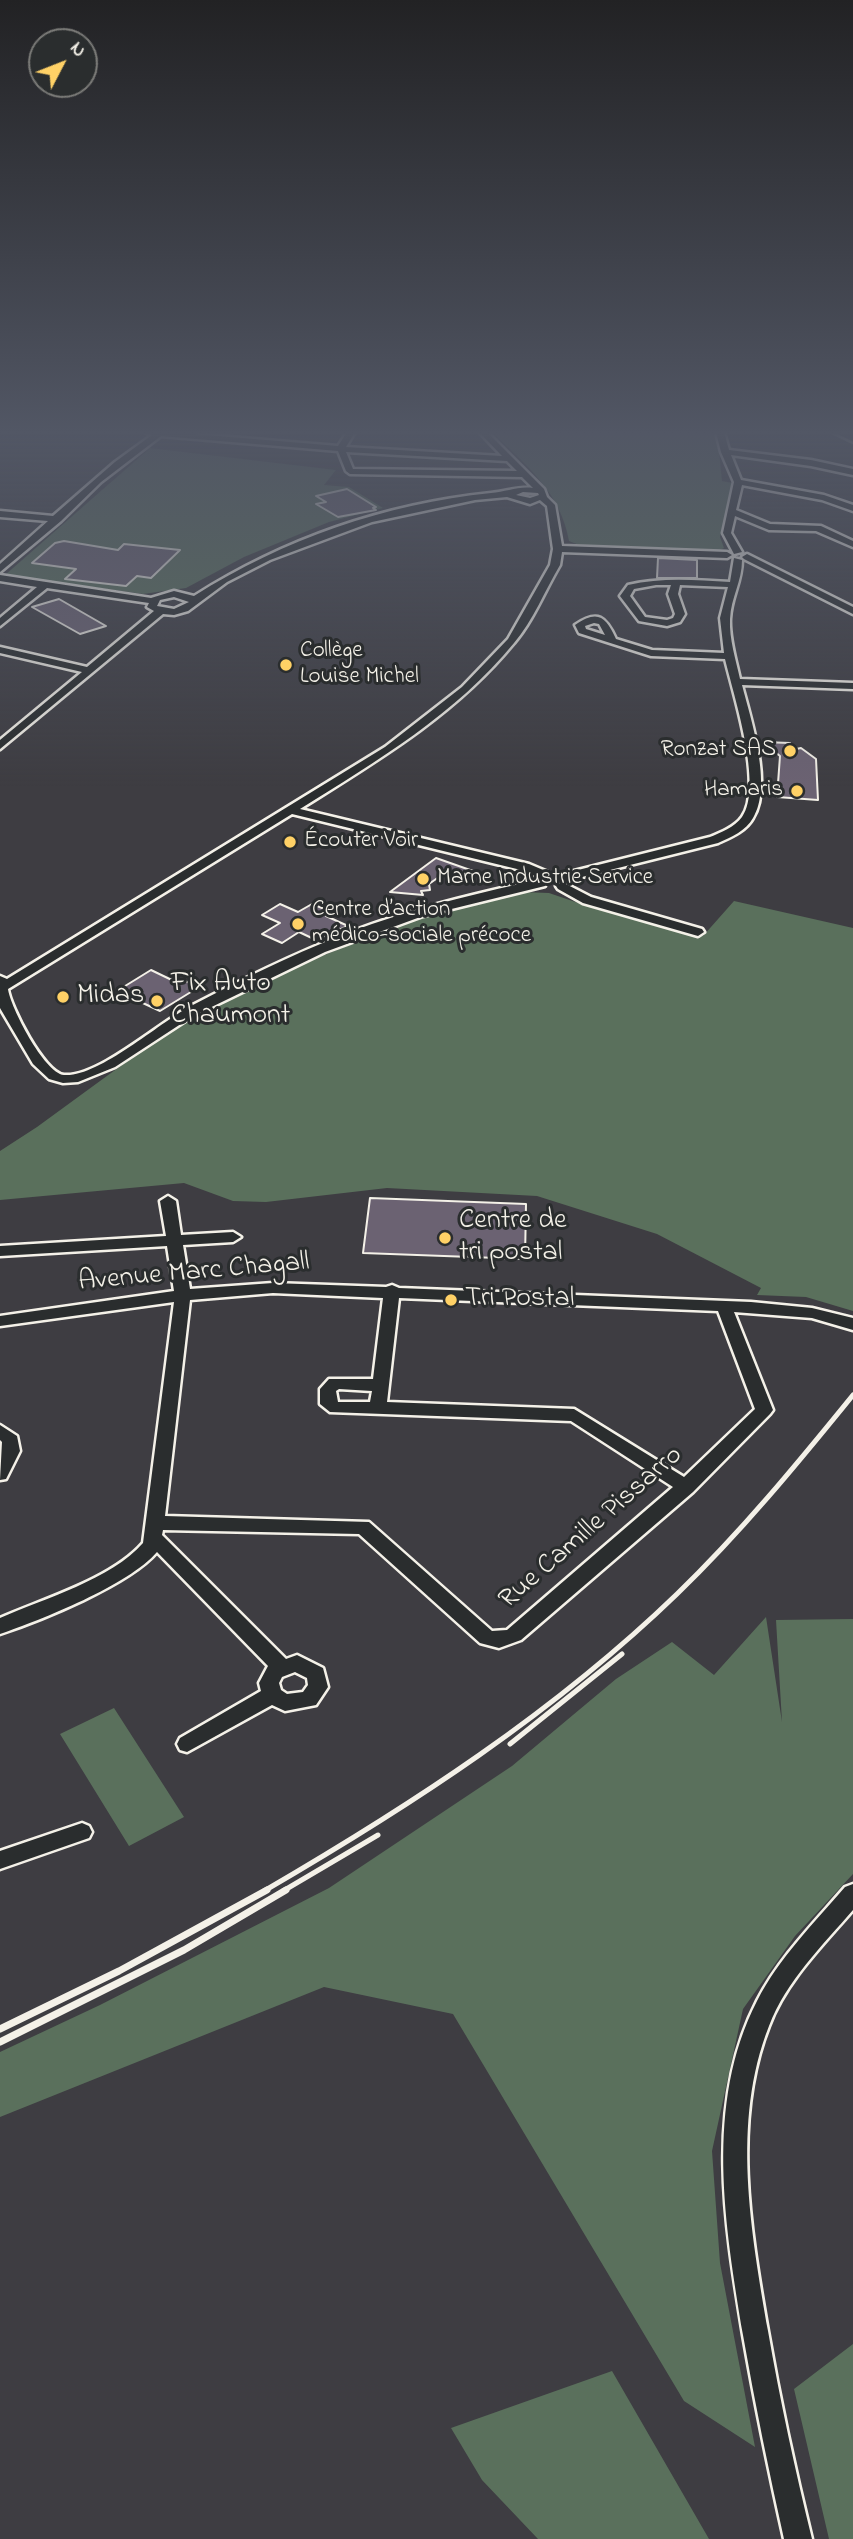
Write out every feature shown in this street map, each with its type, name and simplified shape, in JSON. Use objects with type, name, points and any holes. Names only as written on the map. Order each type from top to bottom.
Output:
[{"type":"street","points":[[0,569],[21,550]]},
{"type":"street","points":[[152,601],[152,607],[160,611],[185,610],[213,587],[284,550]]},
{"type":"street","points":[[558,550],[555,565],[527,617],[504,649],[466,689],[410,736],[1,984],[3,1004],[10,1010],[42,1068],[59,1079],[74,1080],[94,1073],[177,1018],[218,997],[389,923],[555,873],[587,901],[698,932]]},
{"type":"street","points":[[596,550],[737,556],[853,611]]},
{"type":"street","points":[[564,882],[714,840],[743,823],[750,814],[755,787],[750,741],[728,656],[724,623],[735,585],[737,556],[735,550]]},
{"type":"street","points":[[0,578],[152,601],[161,596],[181,595],[213,587]]},
{"type":"street","points":[[676,583],[673,594],[680,614],[677,620],[667,623],[642,619],[625,596],[631,587],[645,583],[676,583],[735,585]]},
{"type":"street","points":[[0,623],[45,585]]},
{"type":"street","points":[[181,595],[194,600]]},
{"type":"street","points":[[0,746],[160,611]]},
{"type":"street","points":[[613,642],[651,653],[728,656]]},
{"type":"street","points":[[0,650],[88,670]]},
{"type":"street","points":[[735,682],[853,686]]},
{"type":"street","points":[[292,810],[513,864],[542,879]]},
{"type":"street","points":[[0,1626],[117,1573],[143,1556],[154,1530],[183,1295],[168,1201]]},
{"type":"street","points":[[0,1251],[233,1237]]},
{"type":"street","name":"Avenue Marc Chagall","points":[[0,1321],[183,1295],[273,1288],[393,1290],[724,1306],[803,1312],[853,1324]]},
{"type":"street","points":[[377,1408],[393,1290]]},
{"type":"street","name":"Rue Camille Pissarro","points":[[154,1530],[363,1527],[487,1638],[499,1640],[514,1634],[600,1565],[687,1487],[764,1409],[724,1306]]},
{"type":"street","points":[[380,1385],[335,1383],[328,1388],[327,1404],[336,1408],[574,1415],[687,1487]]},
{"type":"street","points":[[0,1431],[11,1440],[11,1451],[0,1474]]},
{"type":"street","points":[[154,1530],[281,1667]]},
{"type":"street","points":[[305,1665],[316,1674],[318,1687],[309,1699],[285,1703],[272,1695],[269,1683],[275,1671],[281,1667],[305,1665]]},
{"type":"street","points":[[187,1744],[272,1695]]},
{"type":"street","points":[[0,1860],[82,1832]]},
{"type":"street","points":[[798,2539],[778,2458],[744,2269],[736,2175],[740,2088],[757,2028],[770,2000],[853,1894]]},
{"type":"green space","points":[[33,550],[260,550],[186,588],[143,594],[5,575]]},
{"type":"green space","points":[[676,550],[719,550],[716,552]]},
{"type":"green space","points":[[522,892],[549,893],[596,909],[703,936],[734,901],[853,928],[853,1311],[806,1297],[757,1295],[761,1288],[657,1234],[537,1196],[387,1188],[266,1202],[233,1201],[184,1183],[0,1200],[0,1151],[174,1027],[267,978],[409,921]]},
{"type":"green space","points":[[766,1617],[782,1722],[776,1620],[853,1619],[853,1874],[795,1936],[743,2009],[712,2151],[720,2263],[755,2447],[684,2401],[453,2014],[324,1987],[0,2117],[0,2052],[100,2005],[329,1888],[512,1766],[616,1679],[672,1642],[714,1675]]},
{"type":"green space","points":[[114,1708],[184,1817],[129,1846],[60,1734]]},
{"type":"green space","points":[[853,2344],[853,2539],[829,2539],[794,2389]]},
{"type":"green space","points":[[612,2371],[709,2539],[538,2539],[482,2480],[451,2428]]},
{"type":"building","points":[[46,550],[179,550],[151,578],[137,576],[126,586],[65,579],[76,569],[32,563]]},
{"type":"building","points":[[658,558],[697,560],[697,578],[657,578]]},
{"type":"building","points":[[59,599],[106,626],[80,634],[32,607]]},
{"type":"building","points":[[763,742],[790,743],[791,750],[801,748],[816,759],[818,800],[777,797],[780,756]]},
{"type":"building","name":"Marne Industrie Service","points":[[436,858],[473,871],[443,874],[429,884],[430,890],[421,891],[423,895],[390,892]]},
{"type":"building","name":"Centre d’action médico-sociale précoce","points":[[280,904],[298,912],[312,904],[332,912],[326,916],[348,926],[316,940],[299,932],[282,943],[262,934],[280,923],[262,915]]},
{"type":"building","name":"Fix Auto Chaumont","points":[[151,970],[178,983],[183,980],[199,987],[160,1011],[117,991]]},
{"type":"building","name":"Centre de tri postal","points":[[370,1198],[526,1204],[525,1259],[363,1253]]},
{"type":"railway","points":[[264,1891],[427,1791],[480,1755],[582,1678],[677,1594],[724,1546],[853,1395]]},
{"type":"railway","points":[[510,1744],[622,1654]]},
{"type":"railway","points":[[283,1891],[378,1835]]},
{"type":"railway","points":[[0,2029],[119,1971],[267,1890]]},
{"type":"railway","points":[[0,2042],[184,1950],[286,1890]]},
{"type":"place","name":"Collège Louise Michel","points":[[286,665]]},
{"type":"place","name":"Ronzat SAS","points":[[790,751]]},
{"type":"place","name":"Hamaris","points":[[797,791]]},
{"type":"place","name":"Écouter Voir","points":[[290,842]]},
{"type":"place","name":"Marne Industrie Service","points":[[423,879]]},
{"type":"place","name":"Centre d’action médico-sociale précoce","points":[[298,924]]},
{"type":"place","name":"Midas","points":[[63,997]]},
{"type":"place","name":"Fix Auto Chaumont","points":[[157,1001]]},
{"type":"place","name":"Centre de tri postal","points":[[445,1238]]},
{"type":"place","name":"Tri Postal","points":[[451,1300]]}]
